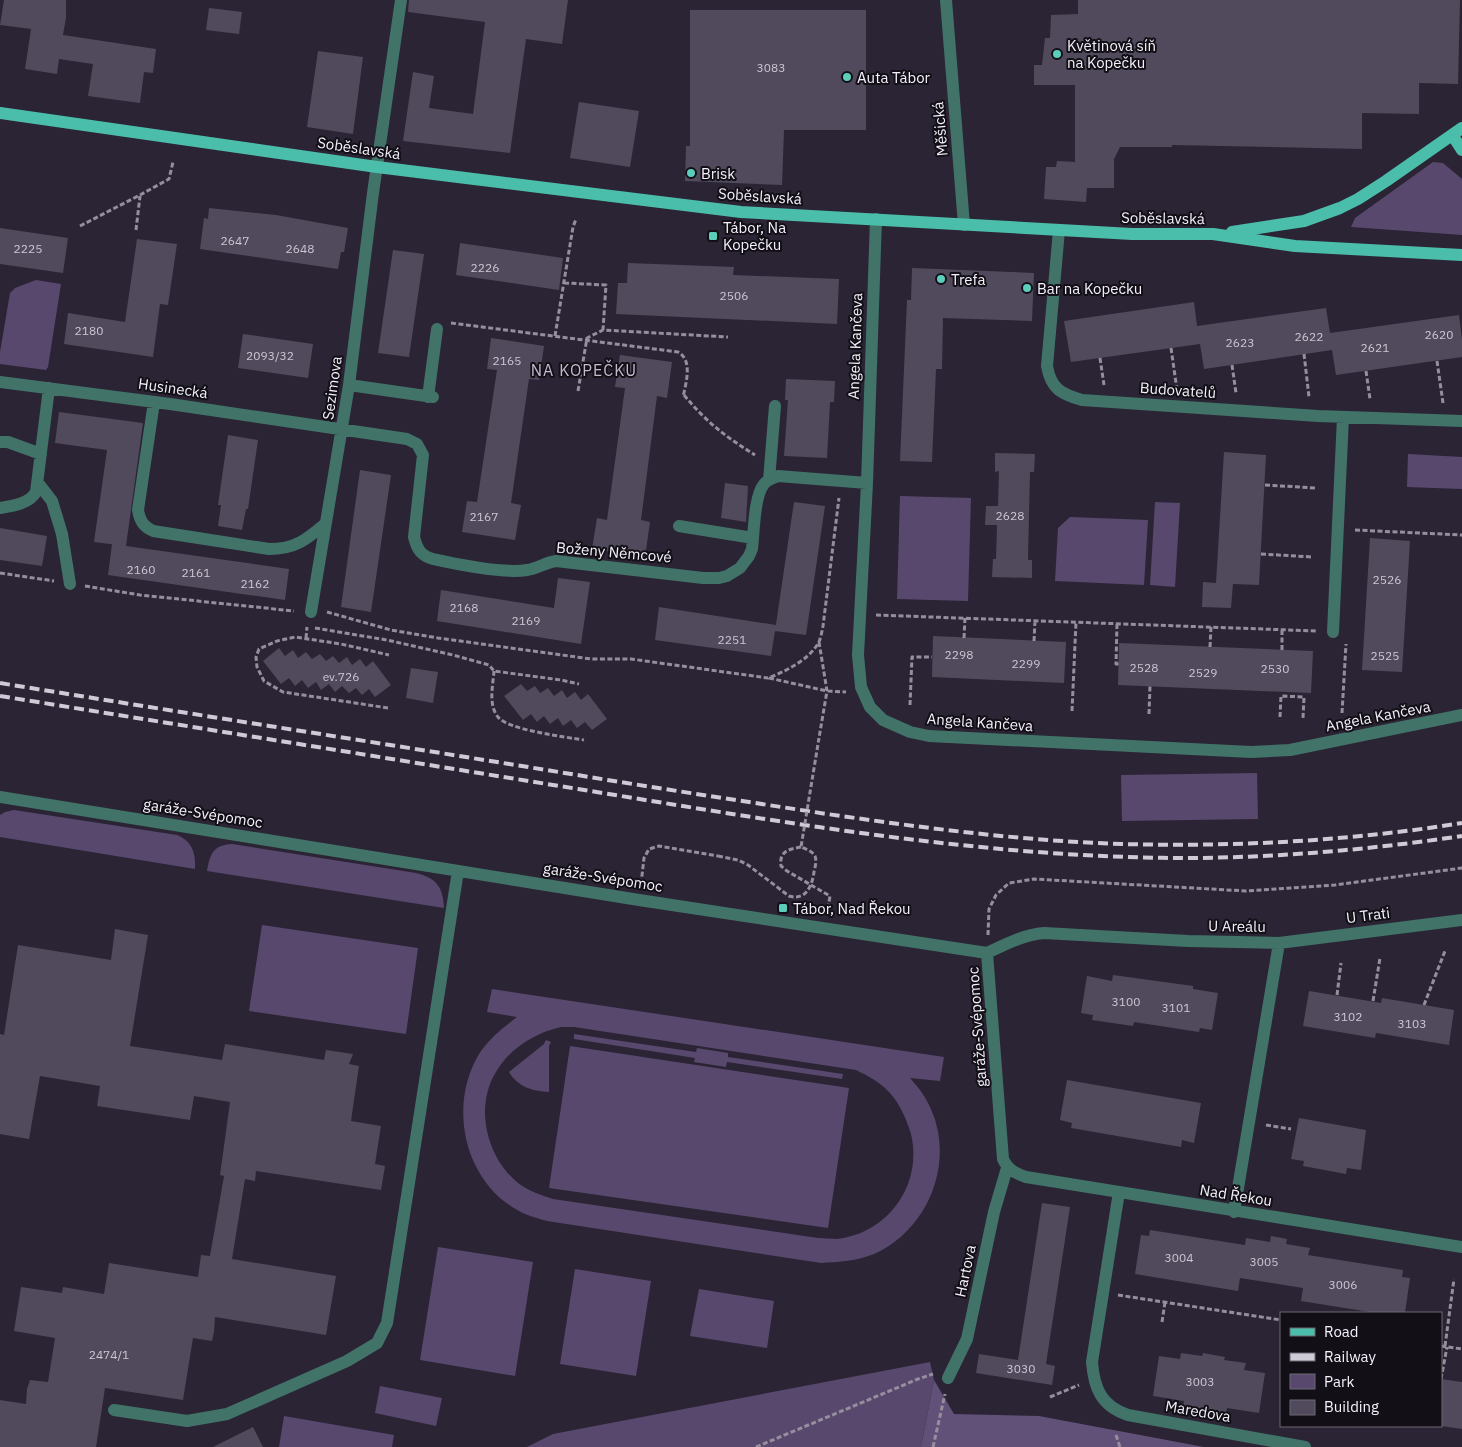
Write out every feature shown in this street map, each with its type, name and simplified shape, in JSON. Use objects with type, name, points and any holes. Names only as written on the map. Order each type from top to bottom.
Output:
[{"type":"main road","name":"Soběslavská","points":[[0,113],[376,167],[741,212],[1132,234],[1213,234],[1295,246],[1462,255]]},
{"type":"main road","points":[[1213,234],[1286,225],[1327,213],[1358,199],[1457,132],[1462,150]]},
{"type":"street","name":"Sezimova","points":[[307,612],[325,524],[349,385],[376,167],[401,0]]},
{"type":"street","name":"Měšická","points":[[946,0],[964,225]]},
{"type":"street","name":"Angela Kančeva","points":[[876,219],[867,483],[858,655],[861,687],[875,714],[896,727],[928,736],[1251,752],[1290,750],[1462,715]]},
{"type":"street","name":"Budovatelů","points":[[1058,230],[1046,366],[1049,380],[1058,390],[1082,400],[1343,417],[1462,420]]},
{"type":"street","points":[[349,385],[430,397],[437,329]]},
{"type":"street","name":"Husinecká","points":[[0,382],[342,429]]},
{"type":"street","points":[[0,508],[12,506],[33,497],[36,492],[48,388]]},
{"type":"street","points":[[154,402],[138,510],[140,520],[145,527],[153,531],[275,549],[286,548],[301,542],[325,524]]},
{"type":"street","points":[[775,406],[769,480],[778,476],[867,483]]},
{"type":"street","points":[[1333,632],[1343,417]]},
{"type":"street","name":"Boženy Němcové","points":[[342,429],[407,439],[417,444],[422,455],[414,537],[416,546],[420,553],[426,557],[469,566],[516,571],[533,569],[544,563],[556,561],[703,578],[727,576],[740,568],[752,550],[758,499],[764,484],[769,480]]},
{"type":"street","points":[[0,442],[8,442],[41,454]]},
{"type":"street","points":[[38,483],[52,501],[62,534],[70,584]]},
{"type":"street","points":[[679,526],[753,538]]},
{"type":"street","name":"garáže-Svépomoc","points":[[0,797],[639,900],[987,953],[1003,1159],[1007,1168]]},
{"type":"street","points":[[114,1410],[187,1421],[227,1414],[347,1361],[377,1343],[387,1323],[458,871]]},
{"type":"street","name":"U Trati","points":[[1279,943],[1462,920]]},
{"type":"street","name":"U Areálu","points":[[987,953],[1030,934],[1044,932],[1188,941],[1279,943],[1234,1212]]},
{"type":"street","name":"Nad Řekou","points":[[1007,1168],[1026,1178],[1462,1247]]},
{"type":"street","name":"Hartova","points":[[950,1374],[967,1339],[994,1212],[1007,1168]]},
{"type":"street","name":"Maredova","points":[[1119,1192],[1092,1362],[1093,1379],[1096,1388],[1106,1402],[1128,1415],[1305,1447]]},
{"type":"path","points":[[80,226],[169,179],[173,162]]},
{"type":"path","points":[[136,230],[140,196]]},
{"type":"path","points":[[555,336],[573,227],[576,219]]},
{"type":"path","points":[[564,283],[606,285],[602,330]]},
{"type":"path","points":[[437,329],[445,322],[678,352],[683,354],[688,364],[684,396],[724,435],[763,459]]},
{"type":"path","points":[[578,391],[587,338],[602,330],[728,337]]},
{"type":"path","points":[[1171,348],[1177,391]]},
{"type":"path","points":[[1304,354],[1309,397]]},
{"type":"path","points":[[1100,358],[1104,388]]},
{"type":"path","points":[[1437,361],[1443,403]]},
{"type":"path","points":[[1232,365],[1236,393]]},
{"type":"path","points":[[1366,371],[1370,399]]},
{"type":"path","points":[[768,678],[784,672],[806,657],[819,642],[824,626],[841,482]]},
{"type":"path","points":[[1265,484],[1316,488]]},
{"type":"path","points":[[1352,530],[1462,535]]},
{"type":"path","points":[[1260,554],[1313,557]]},
{"type":"path","points":[[0,573],[140,594],[307,612]]},
{"type":"path","points":[[326,612],[391,630],[438,638],[591,659],[631,658],[768,678],[827,691],[842,692],[861,687]]},
{"type":"path","points":[[861,614],[1333,632]]},
{"type":"path","points":[[964,618],[964,638]]},
{"type":"path","points":[[1034,641],[1035,621]]},
{"type":"path","points":[[1072,711],[1076,622]]},
{"type":"path","points":[[1117,624],[1116,664],[1118,664]]},
{"type":"path","points":[[308,626],[387,640],[453,655],[489,665],[494,671],[579,684]]},
{"type":"path","points":[[1210,648],[1211,627]]},
{"type":"path","points":[[1282,630],[1282,650]]},
{"type":"path","points":[[388,708],[283,692],[264,681],[257,667],[256,658],[259,648],[295,637],[341,644],[389,655]]},
{"type":"path","points":[[801,847],[827,691],[819,642]]},
{"type":"path","points":[[910,705],[912,656],[932,657]]},
{"type":"path","points":[[494,671],[492,701],[498,717],[509,725],[584,740]]},
{"type":"path","points":[[1149,714],[1150,686]]},
{"type":"path","points":[[1280,717],[1281,696],[1304,697],[1303,718]]},
{"type":"path","points":[[639,900],[644,858],[649,849],[659,846],[738,860],[748,865],[782,892],[795,898],[804,894],[811,887],[816,862],[812,853],[801,847],[784,852],[781,866],[785,870],[816,888],[830,896],[828,908]]},
{"type":"path","points":[[987,953],[989,909],[996,896],[1010,883],[1034,879],[1246,891],[1335,885],[1462,868]]},
{"type":"path","points":[[1424,1005],[1445,950]]},
{"type":"path","points":[[1373,1001],[1380,958]]},
{"type":"path","points":[[1337,996],[1341,963]]},
{"type":"path","points":[[1260,1124],[1290,1129]]},
{"type":"path","points":[[1442,1368],[1454,1279]]},
{"type":"path","points":[[1117,1294],[1280,1320]]},
{"type":"path","points":[[1162,1322],[1165,1302]]},
{"type":"path","points":[[1444,1346],[1462,1349]]},
{"type":"path","points":[[756,1447],[918,1379],[938,1373],[950,1374],[933,1447]]},
{"type":"path","points":[[1050,1396],[1066,1390]]},
{"type":"path","points":[[1116,1435],[1120,1447]]},
{"type":"green space","points":[[1433,162],[1443,163],[1462,179],[1462,235],[1351,227],[1355,218]]},
{"type":"green space","points":[[36,280],[61,284],[48,367],[46,370],[0,364],[0,352],[10,293],[15,288]]},
{"type":"green space","points":[[1408,454],[1462,457],[1462,489],[1407,487]]},
{"type":"green space","points":[[900,496],[971,498],[968,601],[897,599]]},
{"type":"green space","points":[[1155,502],[1180,503],[1175,587],[1150,585]]},
{"type":"green space","points":[[1070,517],[1148,520],[1144,585],[1055,581],[1058,528]]},
{"type":"green space","points":[[1257,773],[1258,819],[1122,821],[1121,775]]},
{"type":"green space","points":[[14,810],[177,835],[190,844],[195,858],[195,869],[0,837],[0,815]]},
{"type":"green space","points":[[232,844],[423,875],[429,877],[437,884],[442,894],[444,908],[207,871],[211,855],[217,848]]},
{"type":"green space","points":[[262,925],[418,948],[406,1034],[249,1011]]},
{"type":"green space","points":[[492,989],[944,1057],[940,1081],[910,1078],[926,1099],[936,1124],[940,1146],[933,1190],[923,1210],[910,1228],[894,1243],[868,1256],[828,1263],[547,1221],[526,1214],[500,1198],[485,1181],[473,1161],[466,1139],[463,1117],[465,1094],[471,1072],[485,1046],[517,1017],[487,1012]],"holes":[[[561,1027],[574,1027],[856,1070],[875,1080],[885,1088],[898,1103],[904,1115],[911,1134],[913,1153],[912,1171],[907,1188],[898,1203],[872,1227],[856,1235],[837,1239],[818,1238],[553,1199],[530,1191],[507,1172],[498,1160],[492,1146],[485,1116],[489,1086],[502,1063],[524,1043],[551,1030]]]},
{"type":"green space","points":[[574,1034],[696,1052],[697,1048],[728,1053],[728,1057],[843,1074],[842,1079],[727,1062],[726,1067],[694,1062],[695,1058],[574,1039]]},
{"type":"green space","points":[[546,1040],[551,1042],[549,1046],[549,1092],[537,1091],[521,1085],[509,1072],[544,1044]]},
{"type":"green space","points":[[570,1046],[849,1088],[828,1228],[549,1188]]},
{"type":"green space","points":[[438,1247],[533,1262],[515,1376],[420,1360]]},
{"type":"green space","points":[[575,1269],[651,1281],[636,1376],[560,1364]]},
{"type":"green space","points":[[699,1289],[774,1301],[767,1348],[690,1336]]},
{"type":"green space","points":[[930,1362],[934,1380],[921,1447],[527,1447],[553,1434]]},
{"type":"green space","points":[[380,1386],[442,1398],[436,1426],[375,1413]]},
{"type":"green space","points":[[284,1416],[394,1435],[392,1447],[279,1447]]},
{"type":"shaded area","points":[[934,1380],[954,1414],[1039,1416],[1204,1447],[921,1447]]},
{"type":"building","points":[[4,0],[66,0],[66,18],[63,35],[156,49],[153,73],[144,72],[140,103],[88,96],[93,64],[59,59],[57,74],[25,69],[31,29],[0,25]]},
{"type":"building","points":[[409,0],[568,0],[562,44],[526,39],[510,153],[403,141],[413,72],[434,76],[429,108],[473,114],[485,22],[408,12]]},
{"type":"building","points":[[1078,0],[1460,0],[1458,84],[1419,83],[1419,114],[1362,113],[1362,149],[1172,145],[1172,147],[1120,147],[1114,159],[1114,188],[1087,188],[1086,202],[1044,199],[1046,167],[1056,167],[1057,161],[1075,162],[1075,85],[1034,85],[1034,65],[1042,65],[1045,38],[1050,38],[1051,15],[1078,14]]},
{"type":"building","points":[[209,8],[242,12],[239,34],[206,30]]},
{"type":"building","points":[[690,10],[866,10],[866,130],[784,130],[782,185],[685,181],[686,146],[690,146]]},
{"type":"building","points":[[318,51],[363,57],[353,134],[307,127]]},
{"type":"building","points":[[579,102],[639,111],[630,167],[570,158]]},
{"type":"building","points":[[209,208],[276,215],[348,228],[344,252],[341,252],[338,269],[200,249],[204,218],[208,219]]},
{"type":"building","points":[[0,228],[68,238],[63,273],[0,264]]},
{"type":"building","points":[[137,239],[177,244],[168,305],[160,304],[153,357],[64,344],[68,313],[125,322]]},
{"type":"building","points":[[460,243],[563,258],[559,290],[456,275]]},
{"type":"building","points":[[393,250],[424,254],[409,357],[378,353]]},
{"type":"building","points":[[628,263],[734,267],[733,275],[839,279],[837,324],[616,314],[618,283],[627,283]]},
{"type":"building","points":[[912,268],[1034,273],[1032,321],[943,318],[942,369],[936,369],[932,462],[900,461],[907,300],[911,300]]},
{"type":"building","points":[[1194,302],[1197,326],[1326,308],[1330,333],[1459,315],[1462,357],[1336,375],[1332,350],[1204,369],[1200,344],[1071,362],[1064,321]]},
{"type":"building","points":[[243,334],[313,344],[308,378],[238,368]]},
{"type":"building","points":[[491,338],[544,346],[539,380],[529,379],[511,503],[521,505],[515,540],[462,532],[467,501],[477,502],[497,370],[487,369]]},
{"type":"building","points":[[620,355],[672,362],[667,398],[657,396],[641,520],[650,522],[645,557],[592,549],[597,518],[607,520],[625,388],[615,387]]},
{"type":"building","points":[[786,379],[835,381],[834,402],[830,402],[827,458],[784,456],[788,400],[785,400]]},
{"type":"building","points":[[59,412],[143,423],[126,546],[94,542],[107,450],[55,443]]},
{"type":"building","points":[[228,435],[258,440],[248,509],[246,509],[242,530],[218,526],[221,505],[218,505]]},
{"type":"building","points":[[1224,452],[1266,455],[1259,585],[1233,584],[1231,608],[1202,607],[1203,582],[1216,583]]},
{"type":"building","points":[[995,453],[1035,454],[1034,472],[1030,472],[1028,560],[1032,560],[1032,578],[992,577],[993,559],[996,559],[997,525],[985,525],[986,506],[998,506],[999,471],[995,472]]},
{"type":"building","points":[[360,470],[391,475],[371,612],[341,607]]},
{"type":"building","points":[[725,483],[748,486],[746,522],[721,518]]},
{"type":"building","points":[[794,502],[825,506],[806,635],[775,631]]},
{"type":"building","points":[[0,528],[47,536],[42,566],[0,560]]},
{"type":"building","points":[[1370,538],[1410,541],[1402,672],[1362,670]]},
{"type":"building","points":[[112,544],[289,569],[285,600],[108,575]]},
{"type":"building","points":[[558,578],[590,582],[581,644],[437,621],[441,590],[554,608]]},
{"type":"building","points":[[659,607],[776,625],[771,656],[655,640]]},
{"type":"building","points":[[933,636],[1066,642],[1064,683],[932,677]]},
{"type":"building","points":[[1119,643],[1313,651],[1311,693],[1118,685]]},
{"type":"building","points":[[279,648],[285,656],[293,650],[298,658],[306,652],[312,659],[320,654],[326,661],[333,656],[339,663],[347,657],[352,665],[360,659],[366,667],[373,661],[391,685],[375,697],[369,689],[362,695],[356,688],[349,693],[342,686],[335,692],[329,684],[321,690],[316,682],[308,688],[302,680],[295,686],[289,678],[281,684],[263,661]]},
{"type":"building","points":[[411,668],[438,672],[433,703],[406,698]]},
{"type":"building","points":[[521,684],[527,691],[535,686],[540,693],[548,688],[554,696],[562,690],[567,698],[575,692],[581,700],[588,694],[607,719],[592,730],[585,722],[577,728],[571,720],[563,726],[558,718],[550,724],[544,716],[537,722],[531,714],[523,720],[504,696]]},
{"type":"building","points":[[115,929],[148,935],[130,1046],[222,1060],[225,1044],[324,1060],[326,1050],[353,1054],[349,1064],[359,1066],[351,1121],[381,1126],[375,1164],[385,1166],[381,1190],[256,1171],[255,1181],[245,1179],[232,1259],[336,1276],[326,1335],[215,1317],[212,1341],[193,1338],[183,1400],[105,1388],[96,1447],[0,1447],[0,1400],[26,1404],[30,1380],[48,1382],[55,1338],[14,1331],[21,1287],[62,1293],[63,1287],[104,1294],[109,1263],[198,1277],[201,1255],[210,1256],[224,1176],[220,1175],[230,1102],[194,1096],[190,1120],[97,1106],[100,1086],[40,1076],[29,1139],[0,1134],[0,1034],[4,1035],[18,945],[111,960]]},
{"type":"building","points":[[1113,975],[1193,986],[1193,989],[1218,993],[1212,1030],[1200,1028],[1199,1032],[1134,1022],[1133,1026],[1092,1020],[1093,1015],[1081,1013],[1087,976],[1112,981]]},
{"type":"building","points":[[1309,991],[1381,1003],[1382,998],[1454,1010],[1449,1045],[1376,1033],[1375,1038],[1303,1026]]},
{"type":"building","points":[[1067,1080],[1201,1103],[1194,1143],[1182,1140],[1181,1147],[1071,1128],[1072,1123],[1060,1120]]},
{"type":"building","points":[[1299,1118],[1366,1130],[1361,1170],[1347,1168],[1346,1174],[1303,1166],[1304,1161],[1291,1159]]},
{"type":"building","points":[[1042,1203],[1070,1207],[1046,1364],[1055,1366],[1052,1385],[976,1373],[979,1354],[1018,1360]]},
{"type":"building","points":[[1150,1230],[1245,1245],[1246,1238],[1270,1242],[1271,1236],[1287,1239],[1286,1244],[1310,1248],[1308,1255],[1403,1270],[1402,1277],[1410,1278],[1405,1312],[1370,1312],[1301,1301],[1303,1288],[1240,1278],[1238,1291],[1135,1274],[1141,1235],[1149,1236]]},
{"type":"building","points":[[1181,1353],[1202,1356],[1203,1353],[1225,1357],[1224,1360],[1246,1363],[1244,1370],[1265,1373],[1259,1413],[1227,1408],[1226,1414],[1183,1407],[1184,1401],[1153,1396],[1159,1356],[1180,1359]]},
{"type":"building","points":[[1442,1379],[1462,1382],[1462,1429],[1442,1426]]},
{"type":"building","points":[[253,1427],[263,1447],[213,1447]]},
{"type":"railway","points":[[0,683],[827,814],[1011,837],[1122,844],[1207,845],[1335,838],[1462,823]]},
{"type":"railway","points":[[0,696],[809,826],[963,845],[1118,857],[1196,858],[1329,852],[1462,836]]},
{"type":"place","name":"Květinová síň na Kopečku","points":[[1057,54]]},
{"type":"place","name":"Auta Tábor","points":[[847,77]]},
{"type":"place","name":"Brisk","points":[[691,173]]},
{"type":"place","name":"Tábor, Na Kopečku","points":[[713,236]]},
{"type":"place","name":"Trefa","points":[[941,279]]},
{"type":"place","name":"Bar na Kopečku","points":[[1027,288]]},
{"type":"place","name":"Tábor, Nad Řekou","points":[[783,908]]},
{"type":"district","name":"NA KOPEČKU","points":[[584,370]]}]
